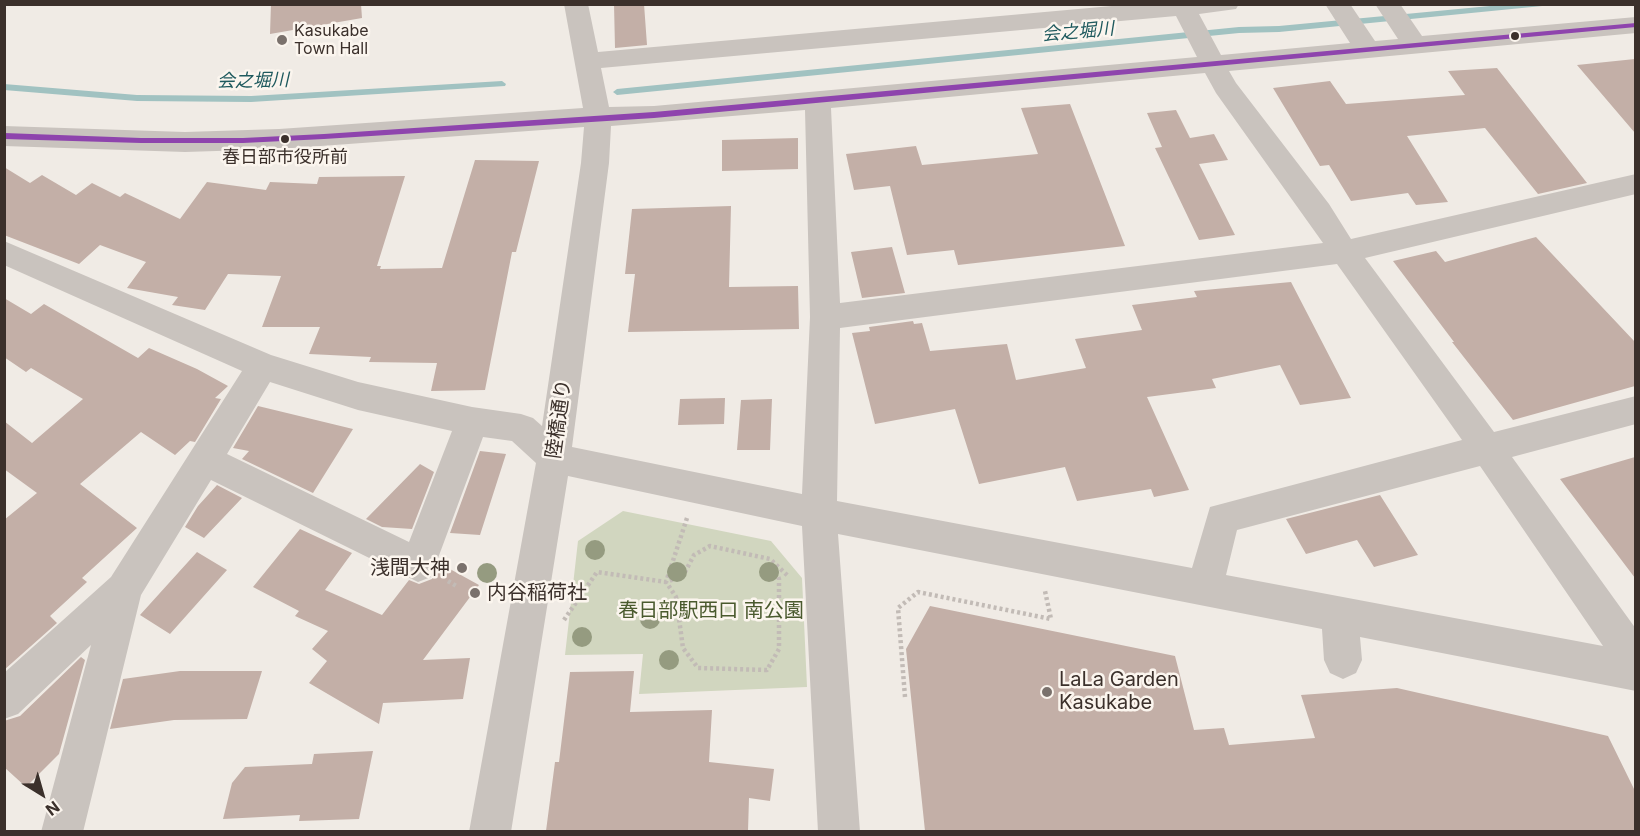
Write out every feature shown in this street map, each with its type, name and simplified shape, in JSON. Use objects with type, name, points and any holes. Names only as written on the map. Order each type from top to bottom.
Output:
[{"type":"street","name":"陸橋通り","points":[[490,831],[554,458],[595,163],[592,87],[576,4]]},
{"type":"street","points":[[4,136],[185,142],[279,139],[592,87],[1227,4]]},
{"type":"street","points":[[1387,4],[1410,38]]},
{"type":"street","points":[[1339,8],[1363,43]]},
{"type":"street","points":[[1186,11],[1207,56],[1225,87],[1319,212],[1344,252],[1488,450],[1635,662]]},
{"type":"street","points":[[592,87],[818,101],[1207,56],[1410,38],[1635,25]]},
{"type":"street","points":[[818,101],[825,317],[819,512],[839,831]]},
{"type":"street","points":[[82,139],[100,113]]},
{"type":"street","points":[[825,317],[1344,252],[1635,184]]},
{"type":"street","points":[[4,252],[264,366],[358,396],[472,421],[521,428],[554,458],[697,490],[1635,672]]},
{"type":"street","points":[[4,700],[124,590],[264,366]]},
{"type":"street","points":[[1205,587],[1222,518],[1635,410]]},
{"type":"street","points":[[205,460],[418,565],[472,421]]},
{"type":"street","points":[[62,831],[124,590]]},
{"type":"street","points":[[1340,615],[1343,660]]},
{"type":"path","points":[[666,582],[689,513]]},
{"type":"path","points":[[597,572],[666,582],[683,576],[694,555],[710,546],[770,559],[795,583]]},
{"type":"path","points":[[666,582],[676,597],[683,648],[698,668],[767,670],[779,649],[779,579],[770,559]]},
{"type":"path","points":[[905,697],[898,608],[918,592],[1050,619],[1044,582]]},
{"type":"green space","name":"春日部駅西口 南公園","points":[[623,511],[771,541],[802,578],[807,687],[639,694],[643,654],[565,655],[578,541]]},
{"type":"building","points":[[271,4],[361,4],[362,18],[270,34]]},
{"type":"building","points":[[614,4],[644,4],[647,45],[615,48]]},
{"type":"building","points":[[1635,59],[1635,133],[1577,65]]},
{"type":"building","points":[[1497,68],[1587,183],[1538,194],[1485,128],[1407,136],[1448,202],[1416,205],[1408,193],[1351,201],[1329,165],[1320,166],[1273,88],[1330,81],[1346,104],[1465,95],[1448,71]]},
{"type":"building","points":[[1070,104],[1125,246],[958,265],[954,250],[907,255],[890,186],[854,190],[846,154],[916,146],[922,165],[1038,154],[1021,108]]},
{"type":"building","points":[[1176,110],[1190,138],[1214,134],[1228,160],[1199,164],[1235,235],[1199,240],[1155,148],[1162,147],[1147,113]]},
{"type":"building","points":[[798,138],[798,169],[722,171],[722,140]]},
{"type":"building","points":[[475,160],[539,161],[516,252],[512,252],[485,390],[431,391],[437,363],[369,362],[371,357],[309,354],[320,327],[262,327],[281,276],[228,274],[205,310],[172,305],[178,297],[127,288],[146,262],[100,245],[79,264],[4,235],[4,167],[30,183],[42,175],[76,195],[92,183],[120,197],[125,193],[180,219],[207,182],[266,190],[270,182],[317,184],[319,177],[405,176],[377,266],[381,266],[380,269],[442,268]]},
{"type":"building","points":[[731,206],[729,287],[798,286],[799,329],[628,332],[635,274],[625,274],[632,209]]},
{"type":"building","points":[[1536,237],[1635,342],[1635,386],[1513,420],[1393,261],[1436,251],[1445,262]]},
{"type":"building","points":[[892,247],[905,293],[862,298],[851,252]]},
{"type":"building","points":[[1291,282],[1351,398],[1300,405],[1280,365],[1212,379],[1216,388],[1147,397],[1189,490],[1154,497],[1151,489],[1077,501],[1065,467],[979,484],[955,409],[875,424],[852,333],[870,331],[869,327],[913,321],[914,324],[922,323],[930,351],[1007,344],[1016,380],[1086,368],[1075,339],[1142,330],[1132,305],[1197,297],[1194,291]]},
{"type":"building","points":[[4,298],[31,314],[44,304],[138,358],[149,348],[197,369],[228,386],[215,398],[221,399],[195,442],[190,441],[175,455],[141,432],[80,484],[137,528],[82,578],[87,582],[50,616],[57,623],[4,670],[4,520],[37,493],[4,469],[4,421],[32,443],[83,399],[31,368],[26,372],[4,357]]},
{"type":"building","points":[[725,398],[724,424],[678,425],[680,399]]},
{"type":"building","points":[[772,399],[770,450],[737,450],[741,400]]},
{"type":"building","points":[[258,406],[353,429],[313,493],[242,459],[249,451],[233,448]]},
{"type":"building","points":[[480,451],[506,454],[480,535],[450,533]]},
{"type":"building","points":[[1635,457],[1635,578],[1560,479]]},
{"type":"building","points":[[420,464],[434,472],[412,529],[382,527],[366,519]]},
{"type":"building","points":[[217,485],[242,498],[204,538],[185,527],[198,506]]},
{"type":"building","points":[[1380,495],[1418,555],[1374,567],[1357,540],[1306,554],[1286,519]]},
{"type":"building","points":[[300,529],[352,553],[325,590],[382,615],[409,580],[419,584],[432,579],[439,563],[479,585],[423,660],[470,658],[463,699],[383,703],[379,724],[309,683],[327,661],[312,649],[328,631],[295,616],[299,611],[253,587]]},
{"type":"building","points":[[197,552],[227,570],[170,634],[140,615]]},
{"type":"building","points":[[930,606],[1175,656],[1194,730],[1224,728],[1229,745],[1315,738],[1301,695],[1397,688],[1608,736],[1635,791],[1635,831],[925,831],[906,649]]},
{"type":"building","points":[[81,657],[85,660],[59,754],[26,787],[4,767],[4,721],[20,716]]},
{"type":"building","points":[[180,671],[262,671],[247,719],[174,720],[110,729],[123,679]]},
{"type":"building","points":[[634,671],[630,712],[712,710],[709,762],[774,769],[770,801],[749,798],[748,831],[546,831],[555,762],[559,762],[570,672]]},
{"type":"building","points":[[373,751],[359,819],[299,821],[300,815],[223,819],[232,783],[245,767],[312,764],[314,754]]},
{"type":"waterway","name":"会之堀川","points":[[617,92],[1239,30],[1279,29],[1542,4]]},
{"type":"waterway","name":"会之堀川","points":[[4,87],[137,98],[251,99],[502,84]]},
{"type":"transit line","points":[[4,136],[243,140],[654,115],[1636,25]]},
{"type":"place","name":"Kasukabe Town Hall","points":[[282,40]]},
{"type":"place","name":"春日部市役所前","points":[[285,139]]},
{"type":"place","name":"浅間大神","points":[[462,568]]},
{"type":"place","name":"内谷稲荷社","points":[[475,593]]},
{"type":"place","name":"LaLa Garden Kasukabe","points":[[1047,692]]}]
